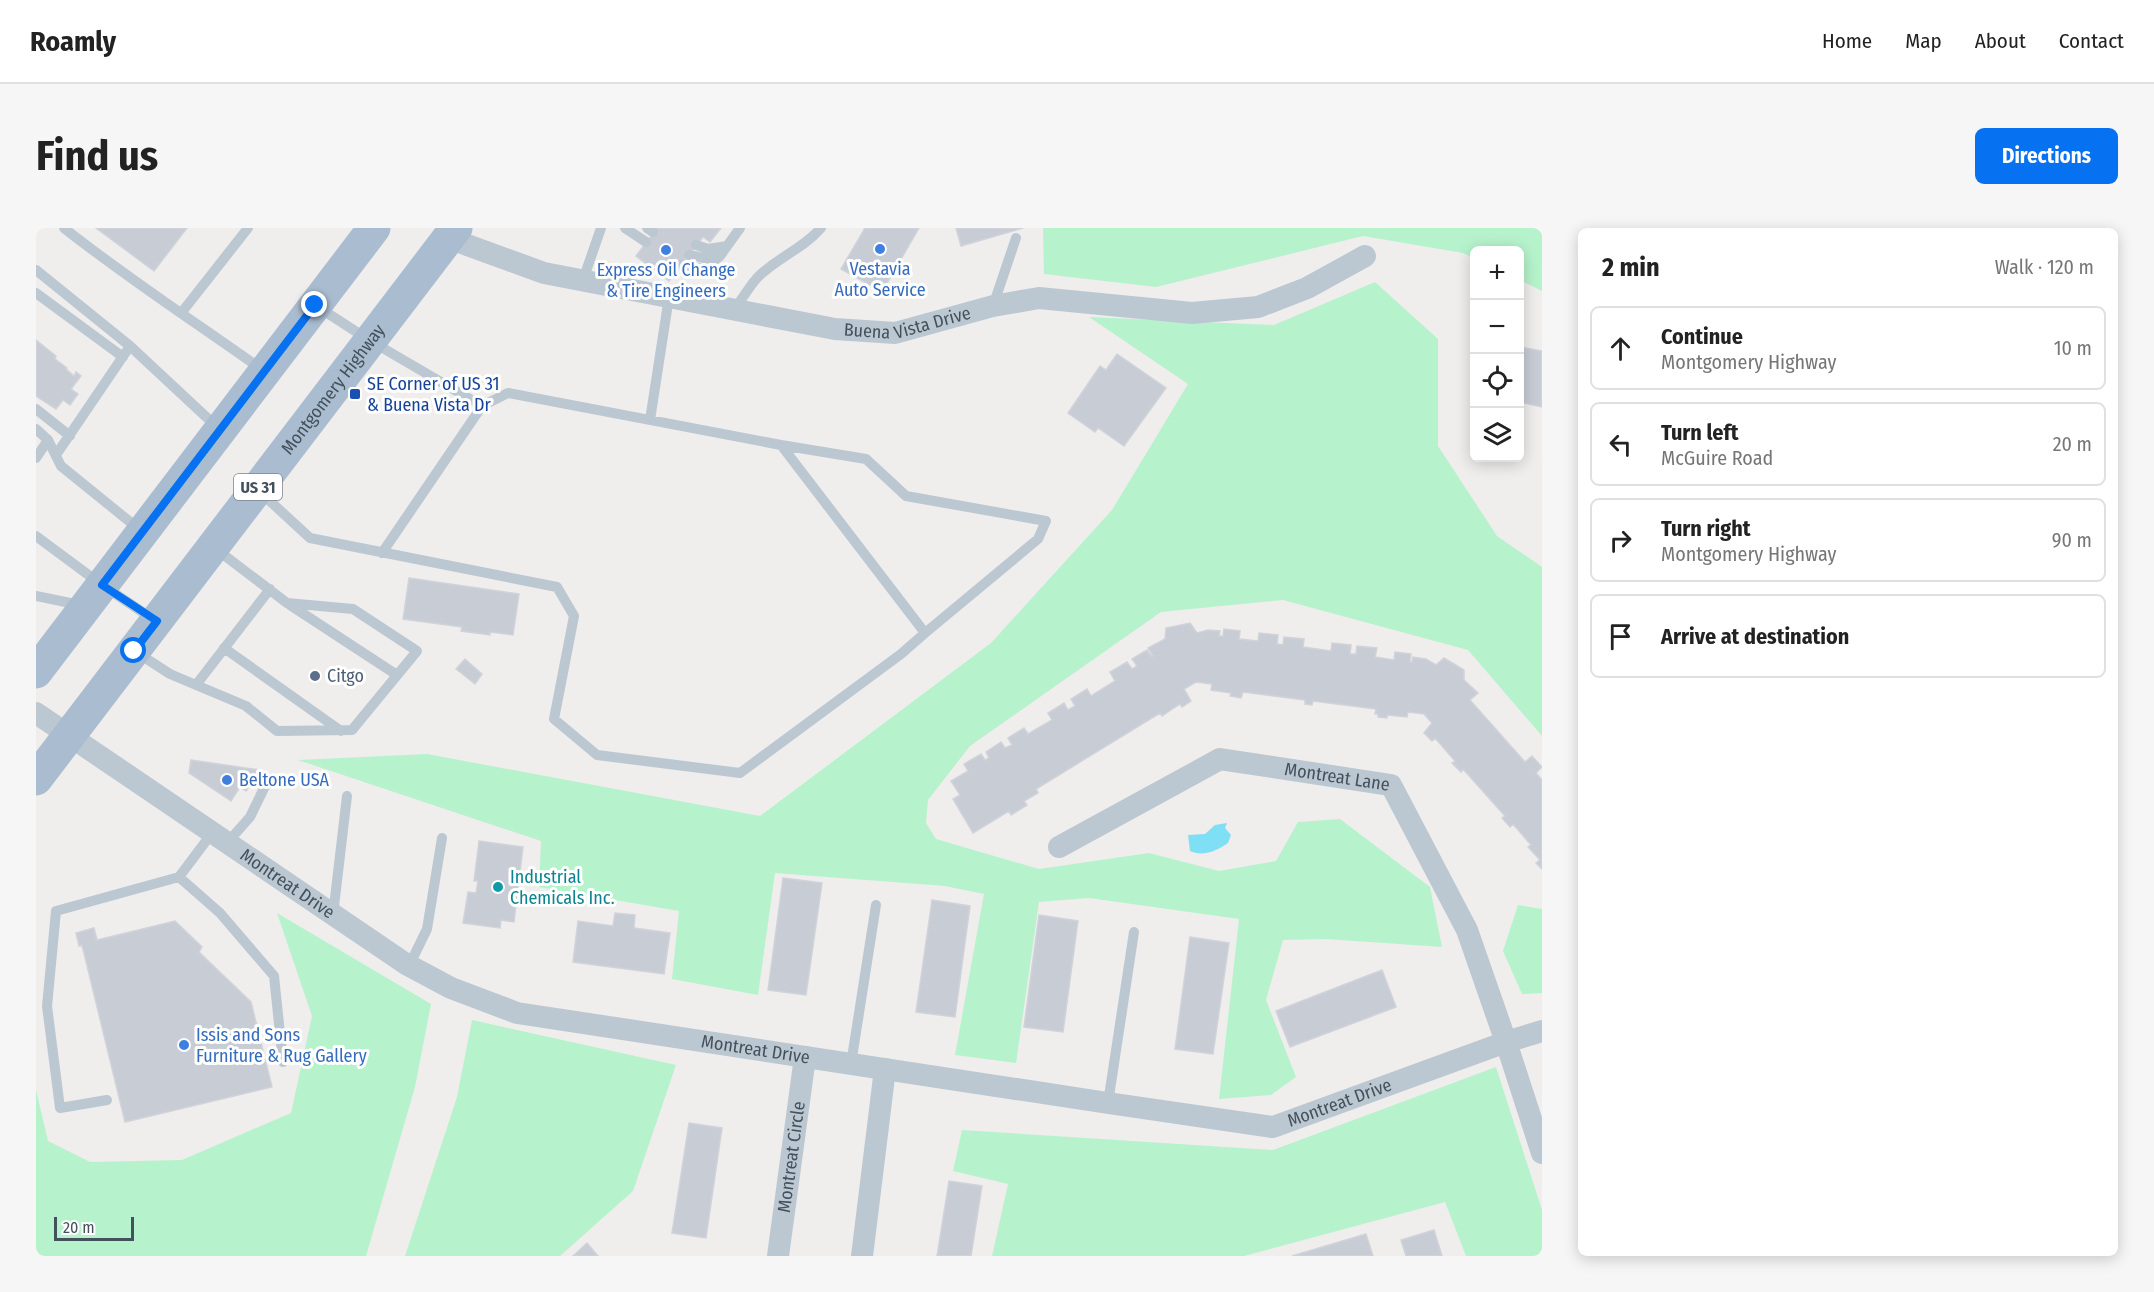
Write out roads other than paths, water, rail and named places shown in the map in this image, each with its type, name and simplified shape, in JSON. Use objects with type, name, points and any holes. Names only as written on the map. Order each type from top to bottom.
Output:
[{"type":"main road","points":[[36,672],[374,228]]},
{"type":"main road","name":"Montgomery Highway","points":[[36,779],[452,233]]},
{"type":"street","name":"Buena Vista Drive","points":[[452,233],[544,273],[835,329],[896,333],[993,306],[1040,298],[1192,313],[1258,307],[1307,288],[1365,256]]},
{"type":"street","name":"Montreat Drive","points":[[36,713],[409,966],[451,988],[517,1013],[1273,1127],[1542,1031]]},
{"type":"street","name":"Montreat Lane","points":[[1059,847],[1220,759],[1391,785],[1467,930],[1506,1042]]},
{"type":"street","points":[[1506,1042],[1542,1153]]},
{"type":"street","name":"Montreat Circle","points":[[778,1256],[805,1057]]},
{"type":"street","points":[[862,1256],[885,1069]]},
{"type":"lane","points":[[64,228],[132,280],[182,312],[264,372]]},
{"type":"lane","points":[[182,312],[248,228]]},
{"type":"lane","points":[[583,280],[601,228]]},
{"type":"lane","points":[[625,228],[646,242]]},
{"type":"lane","points":[[681,265],[704,269],[724,250],[740,228]]},
{"type":"lane","points":[[734,310],[757,278],[781,258],[810,240],[821,228]]},
{"type":"lane","points":[[993,306],[1016,238]]},
{"type":"lane","points":[[696,245],[708,249],[724,250]]},
{"type":"lane","points":[[689,255],[704,258],[724,250]]},
{"type":"lane","points":[[36,270],[130,346],[220,430]]},
{"type":"lane","points":[[36,293],[123,357]]},
{"type":"lane","points":[[650,420],[669,297]]},
{"type":"lane","points":[[315,305],[369,340],[482,406]]},
{"type":"lane","points":[[56,455],[130,346]]},
{"type":"lane","points":[[257,489],[310,538],[382,553],[557,587],[574,616],[554,720],[597,755],[740,773],[901,654],[1038,538],[1046,521],[906,496],[866,459],[508,393],[482,406],[382,553]]},
{"type":"lane","points":[[36,409],[70,436]]},
{"type":"lane","points":[[36,429],[48,440],[61,466],[143,532]]},
{"type":"lane","points":[[36,458],[48,440]]},
{"type":"lane","points":[[781,445],[925,633]]},
{"type":"lane","points":[[36,536],[94,596]]},
{"type":"lane","points":[[214,547],[287,603],[398,675]]},
{"type":"lane","points":[[196,685],[270,589]]},
{"type":"lane","points":[[36,596],[94,596],[157,621]]},
{"type":"lane","points":[[134,651],[170,675],[246,706],[277,731],[351,730],[417,651],[353,609],[287,603]]},
{"type":"lane","points":[[224,648],[341,730]]},
{"type":"lane","points":[[108,1100],[60,1108],[47,1005],[56,911],[179,877],[220,839],[250,817],[269,778]]},
{"type":"lane","points":[[333,915],[347,796]]},
{"type":"lane","points":[[409,966],[427,929],[442,838]]},
{"type":"lane","points":[[179,877],[220,914],[274,976],[283,1062]]},
{"type":"lane","points":[[851,1064],[876,905]]},
{"type":"lane","points":[[1108,1103],[1134,932]]},
{"type":"water","points":[[1227,823],[1225,828],[1231,835],[1228,843],[1210,852],[1190,851],[1188,835],[1205,834],[1215,825]]},
{"type":"place","name":"Vestavia Auto Service","points":[[880,249]]},
{"type":"place","name":"Express Oil Change & Tire Engineers","points":[[666,250]]},
{"type":"place","name":"SE Corner of US 31 & Buena Vista Dr","points":[[355,394]]},
{"type":"place","name":"Citgo","points":[[315,676]]},
{"type":"place","name":"Beltone USA","points":[[227,780]]},
{"type":"place","name":"Industrial Chemicals Inc.","points":[[498,887]]},
{"type":"place","name":"Issis and Sons Furniture & Rug Gallery","points":[[184,1045]]}]
